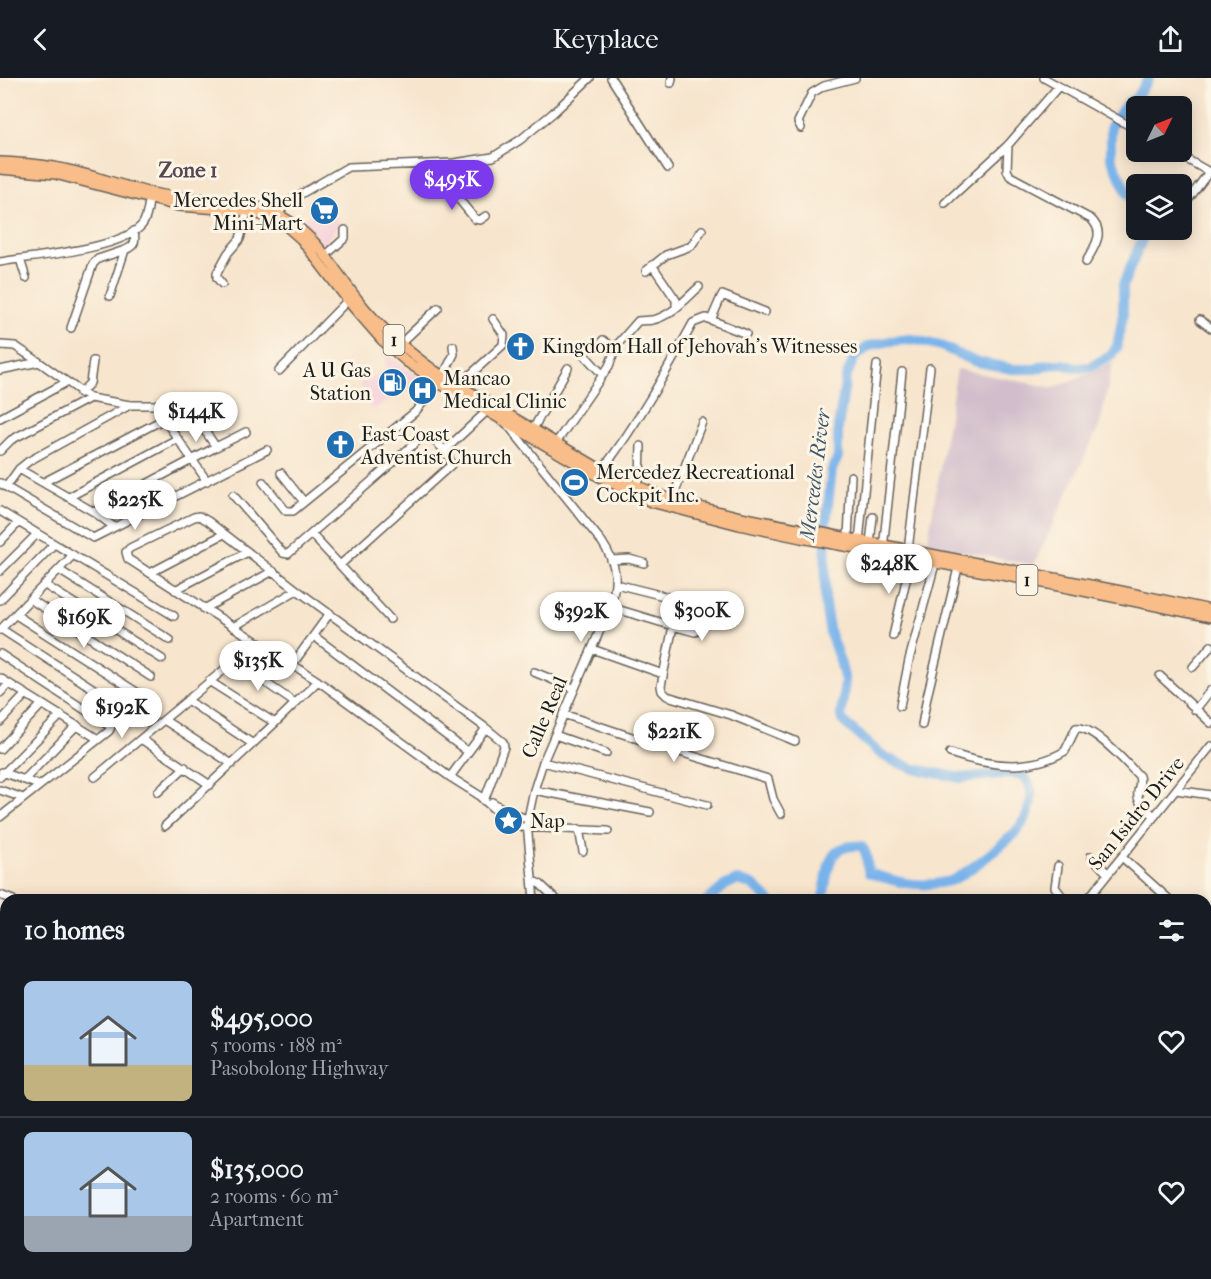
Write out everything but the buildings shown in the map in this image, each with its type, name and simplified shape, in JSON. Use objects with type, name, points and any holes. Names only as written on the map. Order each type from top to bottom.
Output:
[{"type":"highway","name":"1","points":[[0,162],[20,167]]},
{"type":"highway","name":"1","points":[[0,169],[57,167],[178,206],[247,211],[276,216],[301,239],[348,300],[394,351],[507,423],[598,476],[651,502],[728,523],[844,541],[1179,607]]},
{"type":"highway","name":"1","points":[[150,196],[248,204],[276,216],[302,230],[325,256],[360,303],[399,345],[441,380],[459,385],[602,470],[635,486],[672,500],[802,534]]},
{"type":"highway","name":"1","points":[[844,541],[870,543],[883,550]]},
{"type":"highway","name":"1","points":[[909,555],[935,564],[1210,612]]},
{"type":"street","points":[[276,216],[287,202],[348,166],[468,162],[493,157],[528,133],[590,78]]},
{"type":"street","points":[[611,78],[668,168]]},
{"type":"street","points":[[801,128],[798,122],[812,93],[824,86],[855,78]]},
{"type":"street","points":[[1044,78],[1126,124]]},
{"type":"street","points":[[945,204],[1008,145],[1058,87]]},
{"type":"street","points":[[1008,145],[1007,170],[1010,176],[1091,219],[1098,226],[1098,237],[1086,262]]},
{"type":"street","points":[[1192,162],[1210,172],[1192,195]]},
{"type":"street","points":[[430,164],[475,219],[480,220],[486,216]]},
{"type":"street","points":[[0,262],[91,247],[120,238],[134,231],[145,220],[150,196]]},
{"type":"street","points":[[222,284],[217,278],[217,273],[228,253],[240,239],[247,211]]},
{"type":"street","points":[[325,256],[345,238],[345,230]]},
{"type":"street","points":[[646,271],[666,255],[691,246],[702,230]]},
{"type":"street","points":[[71,328],[93,264],[98,259],[132,248],[134,231]]},
{"type":"street","points":[[110,296],[124,250]]},
{"type":"street","points":[[20,259],[26,278]]},
{"type":"street","points":[[652,266],[676,300],[676,307]]},
{"type":"street","points":[[556,443],[603,375],[615,349],[638,321],[655,319],[676,307],[699,287]]},
{"type":"street","points":[[711,320],[722,295],[765,312]]},
{"type":"street","points":[[279,371],[348,300]]},
{"type":"street","points":[[399,345],[438,308]]},
{"type":"street","points":[[459,385],[503,345],[504,335],[493,319]]},
{"type":"street","points":[[602,470],[648,404],[693,323],[700,319],[711,320],[746,334]]},
{"type":"street","points":[[1200,320],[1211,328]]},
{"type":"street","points":[[603,340],[615,349]]},
{"type":"street","points":[[0,345],[15,346],[65,383],[90,398],[130,405],[182,405],[194,415],[216,447]]},
{"type":"street","points":[[263,482],[289,512],[304,502],[416,412],[441,380],[454,354],[453,346]]},
{"type":"street","points":[[577,347],[603,375]]},
{"type":"street","points":[[80,393],[90,383],[93,361]]},
{"type":"street","points":[[0,370],[39,362]]},
{"type":"street","points":[[859,541],[877,365]]},
{"type":"street","points":[[533,429],[568,368]]},
{"type":"street","points":[[893,636],[909,555],[930,368]]},
{"type":"street","points":[[883,550],[902,372]]},
{"type":"street","points":[[0,418],[65,383]]},
{"type":"street","points":[[0,451],[11,440],[90,398]]},
{"type":"street","points":[[157,404],[164,419],[207,481]]},
{"type":"street","points":[[130,405],[29,462],[3,485],[89,537],[96,537],[267,450]]},
{"type":"street","points":[[444,451],[487,411]]},
{"type":"street","name":"Calle Real","points":[[502,411],[507,423],[607,549],[615,568],[616,584],[610,607],[573,688],[534,790],[527,819],[533,894]]},
{"type":"street","points":[[44,482],[164,419]]},
{"type":"street","points":[[672,500],[702,422]]},
{"type":"street","points":[[94,512],[246,432]]},
{"type":"street","points":[[233,495],[283,553],[291,553],[422,437],[432,439],[452,462],[449,468],[340,565]]},
{"type":"street","points":[[69,496],[177,439]]},
{"type":"street","points":[[635,486],[640,478],[641,446]]},
{"type":"street","points":[[20,469],[69,496],[114,527]]},
{"type":"street","points":[[281,473],[304,502]]},
{"type":"street","points":[[844,541],[851,476]]},
{"type":"street","points":[[0,512],[174,616]]},
{"type":"street","points":[[482,798],[504,744],[486,728],[297,590],[203,518],[194,517],[126,552],[126,557],[318,681],[521,827],[608,831]]},
{"type":"street","points":[[870,543],[873,517]]},
{"type":"street","points":[[0,542],[18,523]]},
{"type":"street","points":[[0,571],[37,534]]},
{"type":"street","points":[[150,573],[224,534]]},
{"type":"street","points":[[312,535],[390,619]]},
{"type":"street","points":[[0,600],[54,543]]},
{"type":"street","points":[[175,590],[248,552]]},
{"type":"street","points":[[73,555],[1,630],[117,704]]},
{"type":"street","points":[[611,560],[633,559],[644,563]]},
{"type":"street","points":[[900,706],[909,660],[935,564]]},
{"type":"street","points":[[922,725],[958,568]]},
{"type":"street","points":[[59,570],[170,640]]},
{"type":"street","points":[[204,609],[273,571]]},
{"type":"street","points":[[616,584],[668,597]]},
{"type":"street","points":[[45,585],[162,659]]},
{"type":"street","points":[[233,627],[297,590]]},
{"type":"street","points":[[30,599],[151,677]]},
{"type":"street","points":[[610,607],[696,631],[705,607]]},
{"type":"street","points":[[292,665],[330,613]]},
{"type":"street","points":[[16,615],[138,693]]},
{"type":"street","points":[[673,626],[663,674],[662,692],[667,696],[731,716],[795,741]]},
{"type":"street","points":[[314,636],[468,752]]},
{"type":"street","points":[[95,777],[256,643]]},
{"type":"street","points":[[1193,667],[1211,646]]},
{"type":"street","points":[[592,649],[663,674]]},
{"type":"street","points":[[0,654],[111,727],[109,731],[2,814]]},
{"type":"street","points":[[234,661],[295,703]]},
{"type":"street","points":[[534,672],[573,688]]},
{"type":"street","points":[[1160,676],[1211,723]]},
{"type":"street","points":[[0,678],[98,739]]},
{"type":"street","points":[[210,681],[275,723]]},
{"type":"street","points":[[165,826],[318,681]]},
{"type":"street","points":[[0,693],[9,684]]},
{"type":"street","points":[[1195,710],[1211,690]]},
{"type":"street","points":[[0,722],[27,694]]},
{"type":"street","points":[[187,700],[253,744]]},
{"type":"street","points":[[0,749],[42,704]]},
{"type":"street","points":[[564,714],[768,779],[780,814]]},
{"type":"street","points":[[1,774],[61,716]]},
{"type":"street","points":[[164,720],[232,764]]},
{"type":"street","points":[[25,779],[77,725]]},
{"type":"street","points":[[950,753],[984,762],[1024,765],[1040,763],[1065,751],[1076,728],[1083,727],[1100,738],[1140,776],[1138,800],[1155,816]]},
{"type":"street","points":[[450,777],[486,728]]},
{"type":"street","points":[[555,735],[606,753]]},
{"type":"street","points":[[141,739],[210,785]]},
{"type":"street","name":"San Isidro Drive","points":[[1092,894],[1211,746]]},
{"type":"street","points":[[543,762],[707,805]]},
{"type":"street","points":[[158,792],[185,767]]},
{"type":"street","points":[[1,774],[25,779],[39,785]]},
{"type":"street","points":[[0,790],[23,798]]},
{"type":"street","points":[[534,790],[650,812]]},
{"type":"street","points":[[1176,790],[1211,795]]},
{"type":"street","points":[[508,816],[527,819]]},
{"type":"street","points":[[579,829],[583,851]]},
{"type":"street","points":[[1091,856],[1108,874]]},
{"type":"street","points":[[1123,858],[1163,894]]},
{"type":"street","points":[[1058,866],[1054,886],[1060,894]]},
{"type":"street","points":[[532,881],[540,884],[551,894]]},
{"type":"shaded area","points":[[327,203],[340,224],[325,247],[302,221]]},
{"type":"shaded area","points":[[386,355],[424,380],[372,410],[359,383],[385,371]]},
{"type":"shaded area","points":[[1113,362],[1100,424],[1034,565],[927,545],[957,369],[1054,388]]},
{"type":"waterway","name":"Mercedes River","points":[[1126,191],[1111,157],[1111,126],[1127,103],[1135,99],[1149,78]]},
{"type":"waterway","name":"Mercedes River","points":[[823,894],[834,855],[848,846],[861,846],[864,849],[869,873],[899,882],[918,884],[950,881],[986,858],[1014,833],[1023,823],[1031,803],[1031,789],[1028,782],[1020,775],[1011,773],[961,778],[915,769],[878,752],[844,722],[841,716],[845,681],[830,634],[825,604],[826,523],[832,470],[838,457],[838,427],[846,378],[854,358],[869,346],[912,339],[941,346],[974,361],[1012,369],[1035,369],[1046,365],[1063,364],[1075,368],[1090,367],[1111,355],[1117,347],[1123,315],[1123,285],[1142,240]]},
{"type":"waterway","name":"Mercedes River","points":[[715,894],[737,880],[753,885],[763,894]]},
{"type":"place","name":"Mercedes Shell Mini-Mart","points":[[324,211]]},
{"type":"place","name":"Kingdom Hall of Jehovah's Witnesses","points":[[521,346]]},
{"type":"place","name":"A U Gas Station","points":[[392,382]]},
{"type":"place","name":"Mancao Medical Clinic","points":[[422,390]]},
{"type":"place","name":"East-Coast Adventist Church","points":[[340,445]]},
{"type":"place","name":"Mercedez Recreational Cockpit Inc.","points":[[575,483]]},
{"type":"place","name":"Nap","points":[[509,821]]},
{"type":"district","name":"Zone 1","points":[[188,170]]}]
